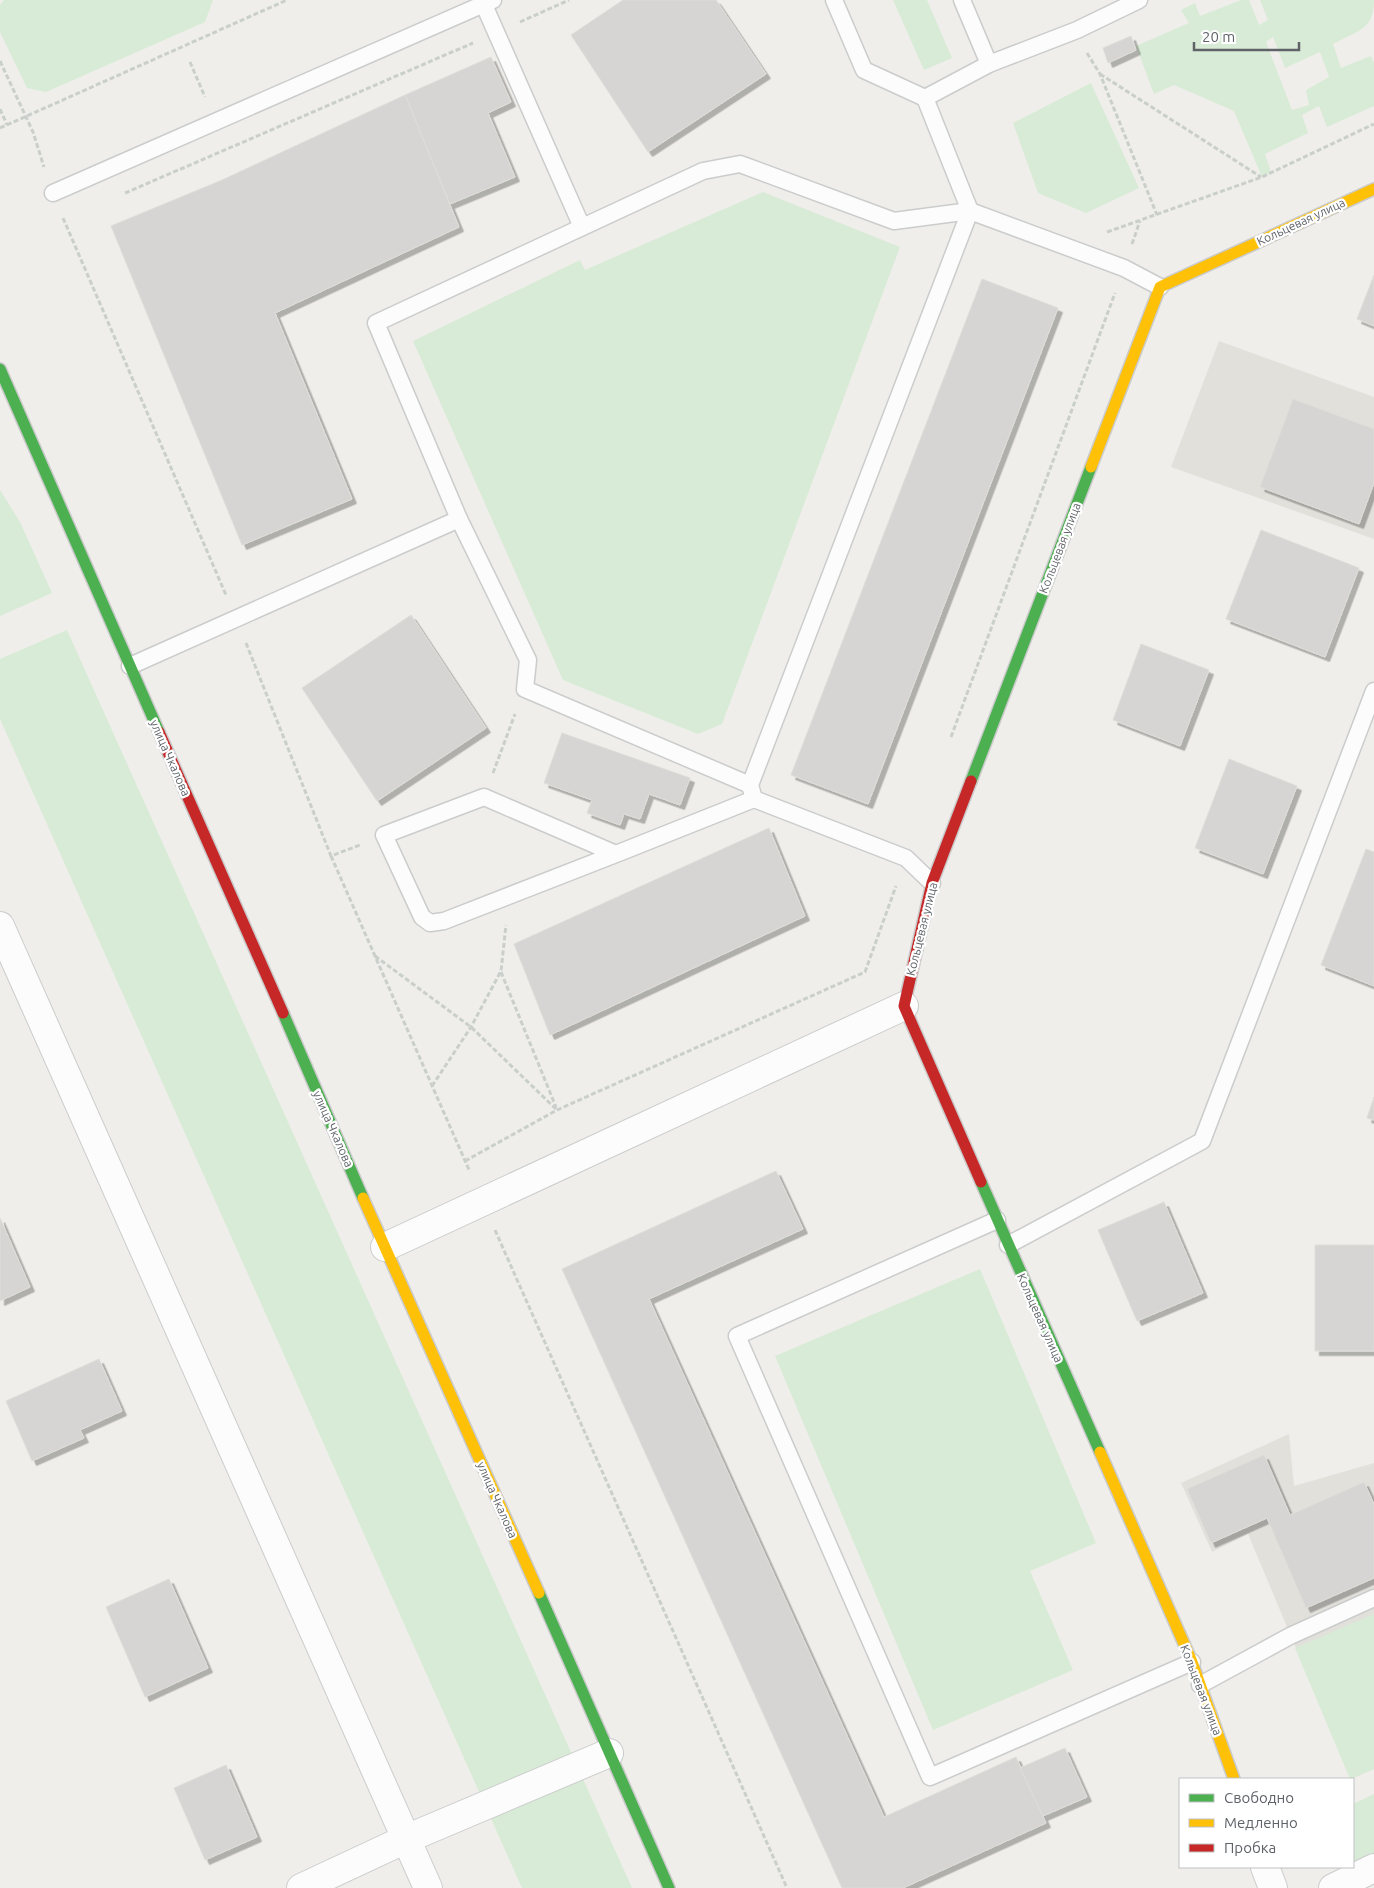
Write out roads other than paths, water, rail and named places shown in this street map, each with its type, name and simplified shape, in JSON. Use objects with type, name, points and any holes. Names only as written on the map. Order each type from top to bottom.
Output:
[{"type":"street","name":"Кольцевая улица","points":[[1234,1778],[1192,1662],[904,1006],[932,883],[1160,287],[1374,189]]},
{"type":"street","name":"улица Чкалова","points":[[0,369],[385,1247],[669,1888]]},
{"type":"street","points":[[0,926],[428,1888]]},
{"type":"street","points":[[385,1247],[904,1006]]},
{"type":"street","points":[[301,1888],[406,1839],[609,1753]]},
{"type":"street","points":[[1265,1868],[1273,1888]]},
{"type":"street","points":[[1333,1888],[1374,1868]]},
{"type":"lane","points":[[616,854],[484,798],[384,835],[422,917],[430,923],[444,921],[616,854],[752,792],[970,211],[925,98],[864,70],[834,0]]},
{"type":"lane","points":[[962,0],[989,64]]},
{"type":"lane","points":[[925,98],[989,64],[1077,30],[1139,0]]},
{"type":"lane","points":[[52,193],[488,2],[496,33],[582,227]]},
{"type":"lane","points":[[932,883],[906,858],[752,792],[525,689],[528,660],[459,519],[376,322],[703,170],[740,164],[894,221],[970,211],[1124,268],[1160,287]]},
{"type":"lane","points":[[130,666],[459,519]]},
{"type":"lane","points":[[1008,1244],[1202,1140],[1374,691]]},
{"type":"lane","points":[[997,1220],[737,1336],[926,1768],[930,1777],[1192,1662]]},
{"type":"lane","points":[[1200,1685],[1290,1636],[1374,1598]]}]
